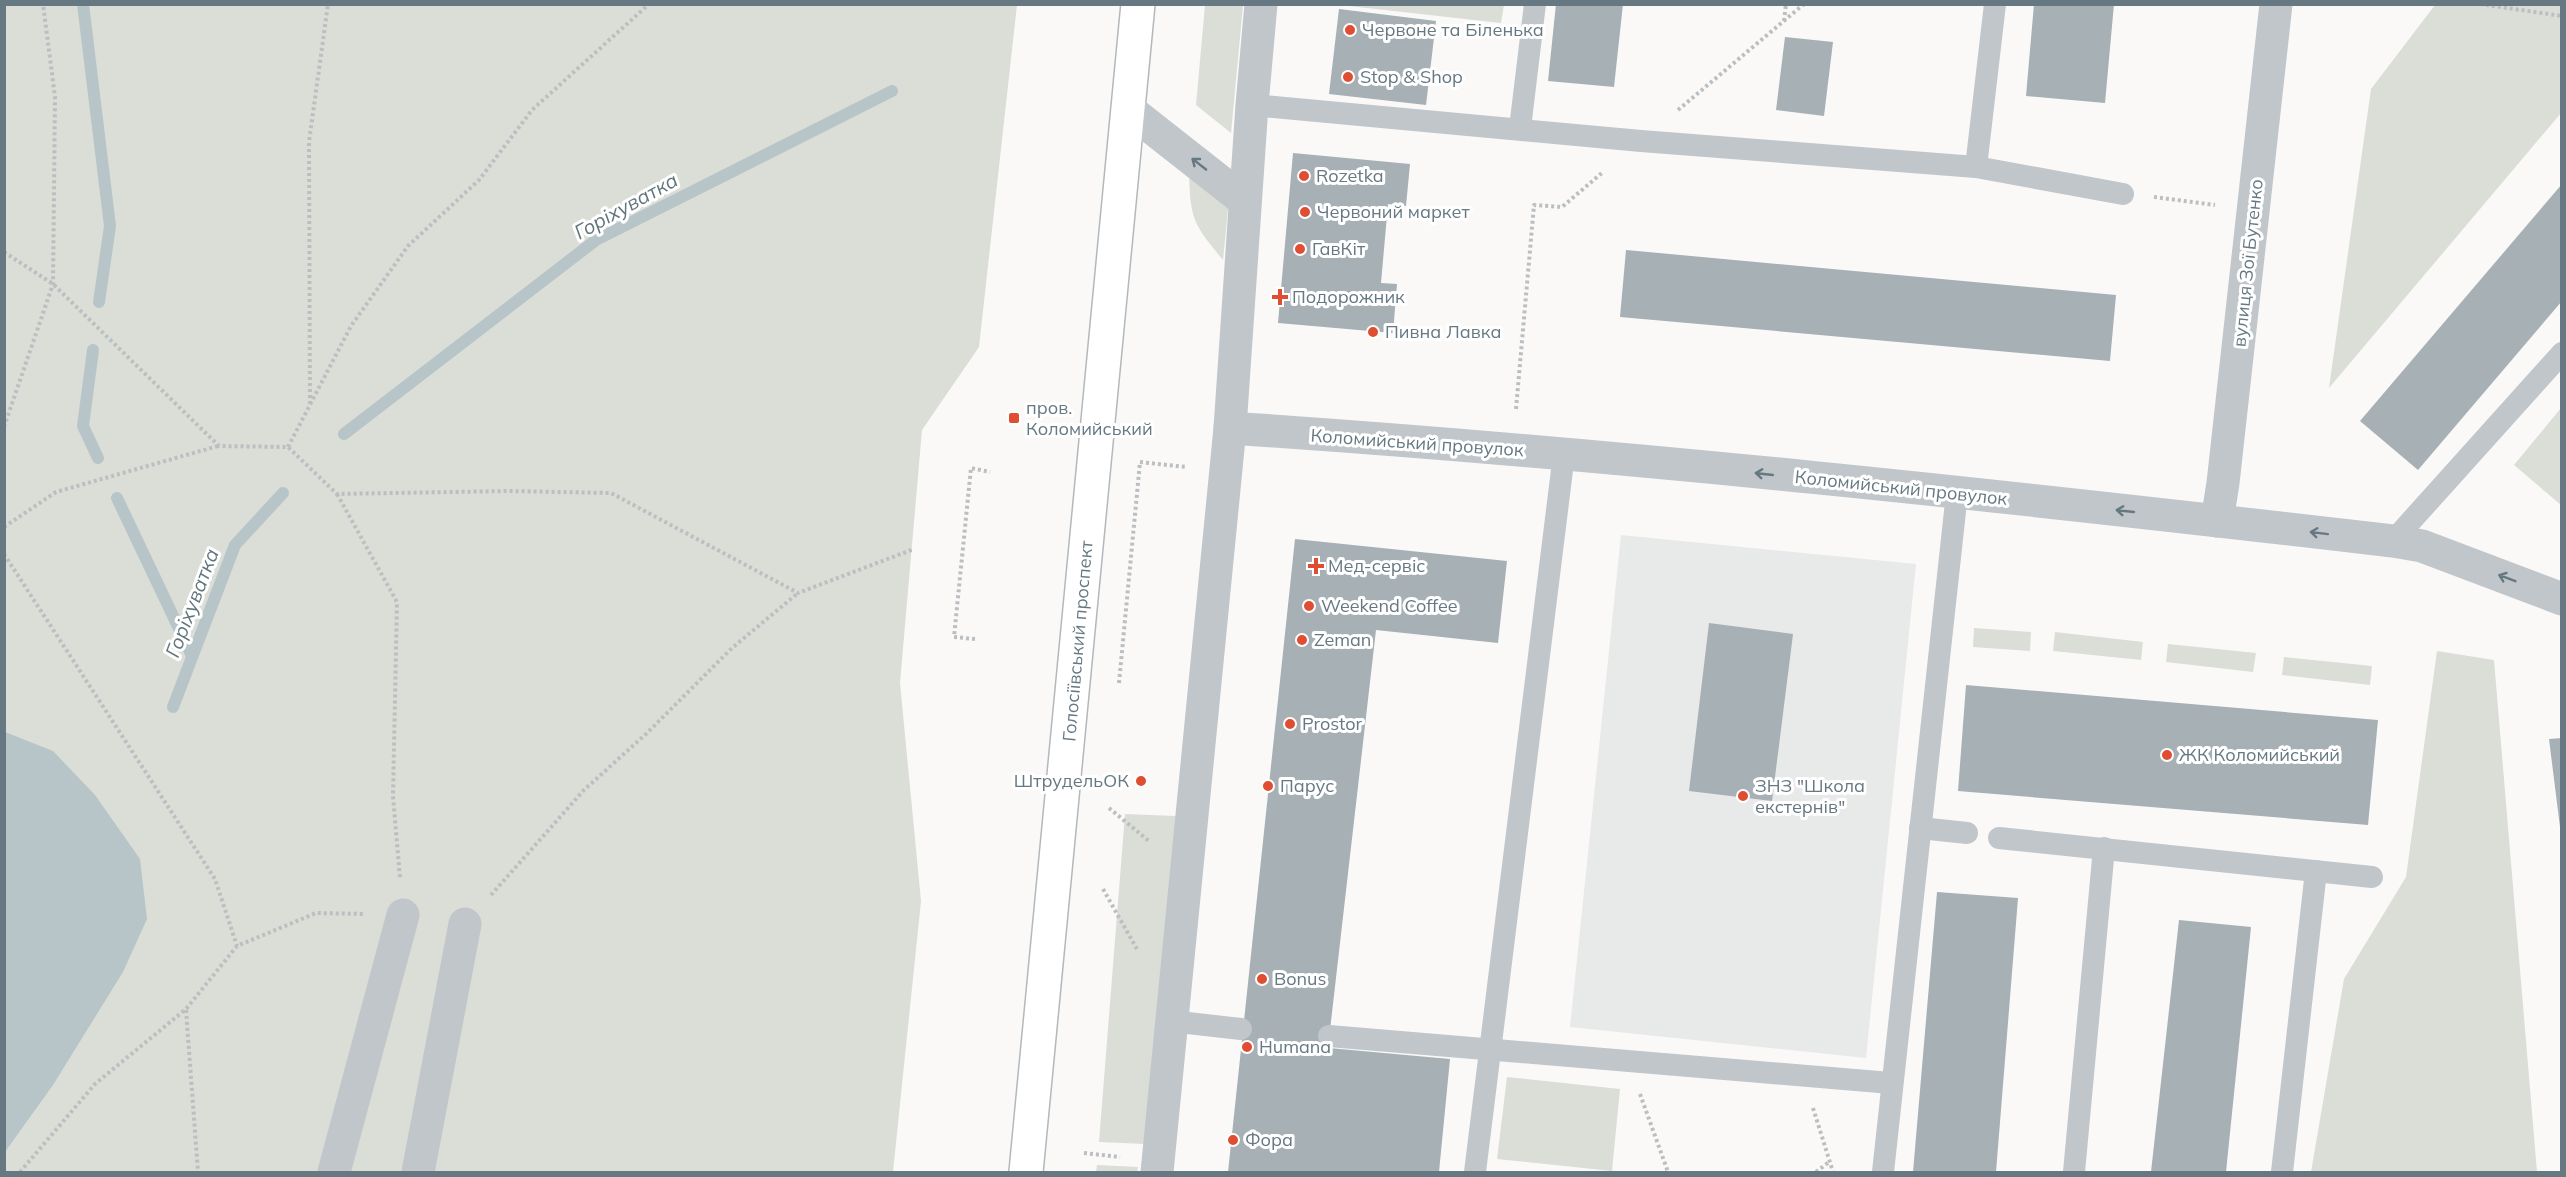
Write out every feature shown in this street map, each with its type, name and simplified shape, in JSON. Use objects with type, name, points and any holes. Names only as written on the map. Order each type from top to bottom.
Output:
[{"type":"highway","name":"Голосіївський проспект","points":[[1026,1173],[1138,4]]},
{"type":"street","points":[[1157,1173],[1170,1021],[1230,429],[1252,105],[1262,4]]},
{"type":"street","name":"вулиця Зої Бутенко","points":[[2217,520],[2276,4]]},
{"type":"street","points":[[1128,109],[1245,201]]},
{"type":"street","name":"Коломийський провулок","points":[[1230,429],[1564,454],[2217,520],[2393,541],[2422,546],[2562,599]]},
{"type":"street","points":[[334,1173],[403,915]]},
{"type":"street","points":[[418,1173],[465,924]]},
{"type":"lane","points":[[1520,128],[1535,4]]},
{"type":"lane","points":[[1976,167],[1995,4]]},
{"type":"lane","points":[[1252,105],[1641,141],[1976,167],[2123,194]]},
{"type":"lane","points":[[2393,541],[2562,353]]},
{"type":"lane","points":[[1475,1173],[1564,454]]},
{"type":"lane","points":[[1883,1173],[1891,1083],[1958,493]]},
{"type":"lane","points":[[1920,828],[1967,833]]},
{"type":"lane","points":[[2000,838],[2372,877]]},
{"type":"lane","points":[[2074,1173],[2104,848]]},
{"type":"lane","points":[[2282,1173],[2316,871]]},
{"type":"lane","points":[[1170,1021],[1241,1029]]},
{"type":"lane","points":[[1329,1036],[1891,1083]]},
{"type":"path","points":[[4,427],[53,284],[55,97],[44,4]]},
{"type":"path","points":[[310,405],[309,142],[327,4]]},
{"type":"path","points":[[288,447],[351,326],[408,246],[478,180],[532,110],[650,4]]},
{"type":"path","points":[[1784,21],[1786,4]]},
{"type":"path","points":[[1516,409],[1534,205],[1562,207],[1804,4]]},
{"type":"path","points":[[2480,4],[2562,16]]},
{"type":"path","points":[[2123,194],[2220,205]]},
{"type":"path","points":[[4,252],[53,284],[219,446]]},
{"type":"path","points":[[4,527],[56,492],[219,446],[288,447],[337,494],[397,603],[393,796],[403,915],[316,913],[237,946],[186,1009],[95,1084],[20,1173]]},
{"type":"path","points":[[1119,683],[1140,462],[1185,466]]},
{"type":"path","points":[[975,639],[954,638],[971,468],[990,472]]},
{"type":"path","points":[[337,494],[611,493],[798,593]]},
{"type":"path","points":[[465,924],[584,790],[646,734],[732,648],[798,593],[915,549]]},
{"type":"path","points":[[4,554],[215,879],[237,946]]},
{"type":"path","points":[[1109,808],[1186,872]]},
{"type":"path","points":[[186,1009],[198,1173]]},
{"type":"path","points":[[1628,1060],[1668,1173]]},
{"type":"path","points":[[1804,1076],[1833,1173]]},
{"type":"path","points":[[1816,1173],[1829,1162]]},
{"type":"shaded area","points":[[5,5],[1017,5],[979,347],[922,430],[900,683],[921,901],[893,1172],[5,1172]]},
{"type":"shaded area","points":[[1205,5],[1243,5],[1231,133],[1196,105]]},
{"type":"shaded area","points":[[1340,5],[1504,5],[1501,23]]},
{"type":"shaded area","points":[[2435,5],[2561,5],[2561,113],[2329,388],[2371,89]]},
{"type":"shaded area","points":[[1189,169],[1229,200],[1223,260],[1205,237],[1195,219],[1190,199]]},
{"type":"shaded area","points":[[2561,408],[2561,505],[2514,465]]},
{"type":"shaded area","name":"ЗНЗ \"Школа екстернів\"","points":[[1621,535],[1916,564],[1866,1058],[1570,1027]]},
{"type":"shaded area","points":[[1974,628],[2031,632],[2030,651],[1973,647]]},
{"type":"shaded area","points":[[2055,632],[2143,642],[2141,660],[2053,651]]},
{"type":"shaded area","points":[[2168,644],[2256,653],[2253,672],[2166,662]]},
{"type":"shaded area","points":[[2437,651],[2494,660],[2537,1172],[2311,1172],[2344,979],[2406,877]]},
{"type":"shaded area","points":[[2284,657],[2372,666],[2370,685],[2282,675]]},
{"type":"shaded area","points":[[5,732],[53,751],[95,795],[140,859],[147,919],[123,972],[53,1085],[5,1152]]},
{"type":"shaded area","points":[[1125,814],[1176,816],[1145,1144],[1099,1142]]},
{"type":"shaded area","points":[[1507,1077],[1620,1089],[1612,1171],[1497,1159]]},
{"type":"shaded area","points":[[1097,1165],[1138,1167],[1137,1172],[1096,1172]]},
{"type":"building","points":[[1556,4],[1623,4],[1614,87],[1548,81]]},
{"type":"building","points":[[2034,4],[2114,4],[2105,103],[2026,96]]},
{"type":"building","points":[[1339,9],[1436,21],[1426,105],[1329,94]]},
{"type":"building","points":[[1785,37],[1833,42],[1824,116],[1776,110]]},
{"type":"building","points":[[1293,153],[1410,164],[1406,206],[1388,204],[1381,283],[1397,284],[1393,333],[1278,323]]},
{"type":"building","points":[[2562,184],[2562,301],[2418,470],[2360,421]]},
{"type":"building","points":[[1626,250],[2116,295],[2110,361],[1620,317]]},
{"type":"building","points":[[1295,539],[1507,561],[1498,643],[1376,630],[1330,1030],[1329,1048],[1450,1059],[1439,1172],[1228,1172]]},
{"type":"building","points":[[1709,623],[1793,634],[1772,801],[1689,791]]},
{"type":"building","name":"ЖК Коломийський","points":[[1966,685],[2378,720],[2368,825],[1958,791]]},
{"type":"building","points":[[2562,738],[2562,827],[2560,827],[2549,739]]},
{"type":"building","points":[[1937,892],[2018,898],[1996,1172],[1913,1172]]},
{"type":"building","points":[[2179,920],[2251,927],[2226,1172],[2151,1172]]},
{"type":"waterway","points":[[83,4],[110,226],[99,302]]},
{"type":"waterway","name":"Горіхуватка","points":[[344,434],[596,240],[892,91]]},
{"type":"waterway","points":[[93,350],[83,426],[98,458]]},
{"type":"waterway","name":"Горіхуватка","points":[[173,707],[235,545],[283,493]]},
{"type":"waterway","points":[[117,498],[192,656]]},
{"type":"place","name":"Червоне та Біленька","points":[[1350,30]]},
{"type":"place","name":"Stop & Shop","points":[[1348,77]]},
{"type":"place","name":"Rozetka","points":[[1304,176]]},
{"type":"place","name":"Червоний маркет","points":[[1305,212]]},
{"type":"place","name":"ГавКіт","points":[[1300,249]]},
{"type":"place","name":"Подорожник","points":[[1280,297]]},
{"type":"place","name":"Пивна Лавка","points":[[1373,332]]},
{"type":"place","name":"пров. Коломийський","points":[[1014,418]]},
{"type":"place","name":"Мед-сервіс","points":[[1316,566]]},
{"type":"place","name":"Weekend Coffee","points":[[1309,606]]},
{"type":"place","name":"Zeman","points":[[1302,640]]},
{"type":"place","name":"Prostor","points":[[1290,724]]},
{"type":"place","name":"ЖК Коломийський","points":[[2167,755]]},
{"type":"place","name":"ШтрудельОК","points":[[1141,781]]},
{"type":"place","name":"Парус","points":[[1268,786]]},
{"type":"place","name":"ЗНЗ \"Школа екстернів\"","points":[[1743,796]]},
{"type":"place","name":"Bonus","points":[[1262,979]]},
{"type":"place","name":"Humana","points":[[1247,1047]]},
{"type":"place","name":"Фора","points":[[1233,1140]]}]
